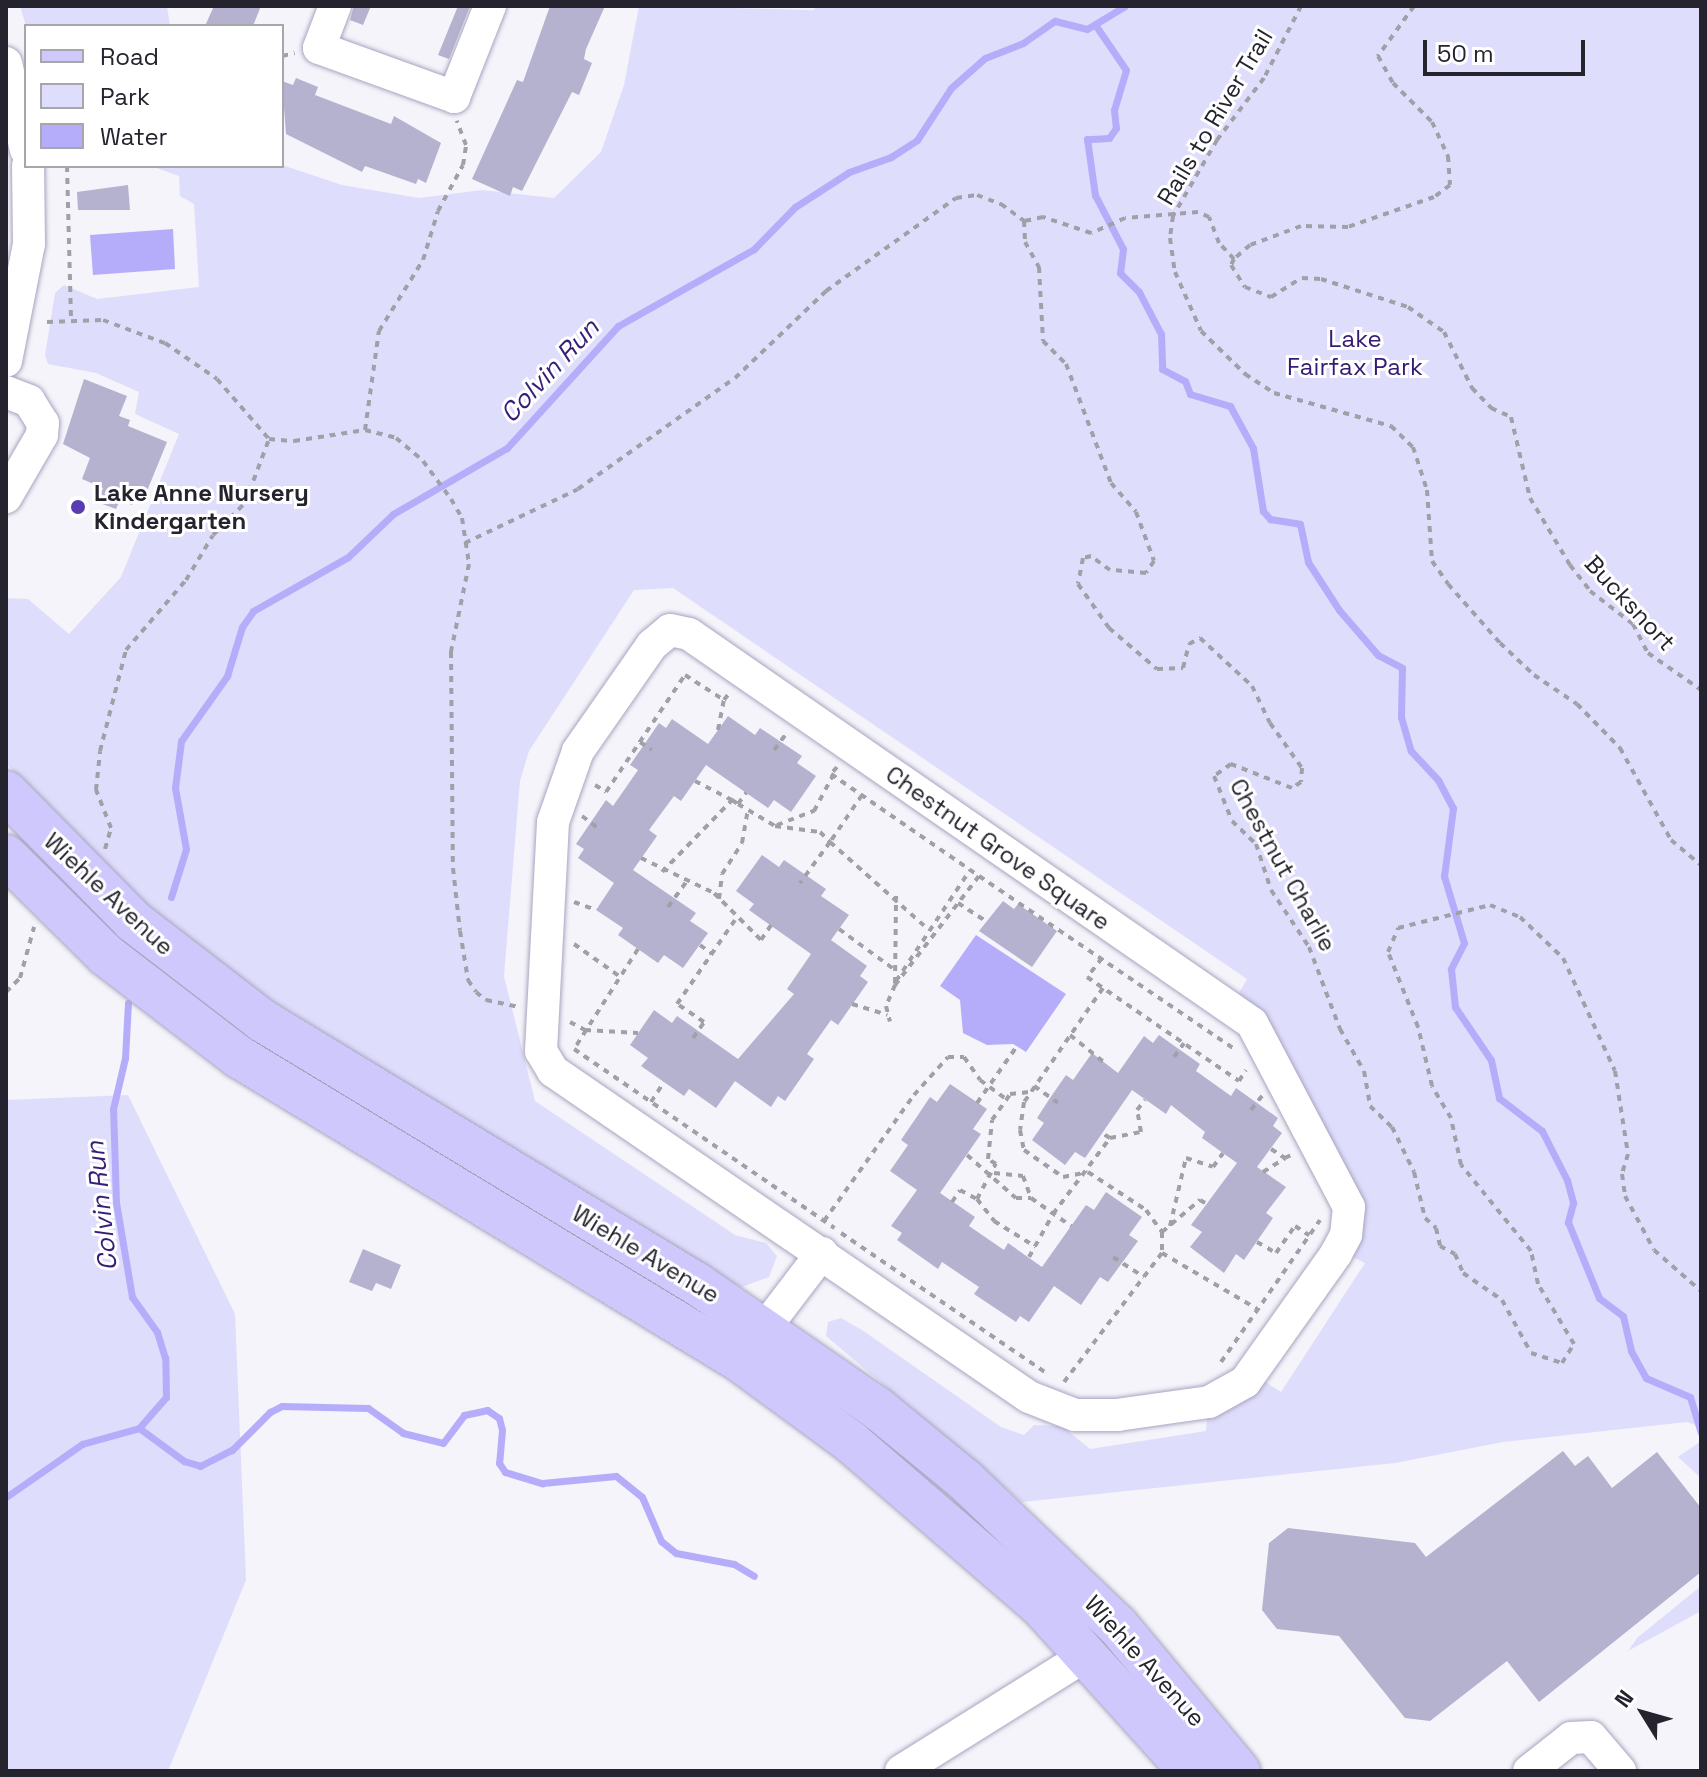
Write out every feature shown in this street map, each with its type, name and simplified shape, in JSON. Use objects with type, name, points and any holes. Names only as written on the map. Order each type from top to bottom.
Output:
[{"type":"main road","name":"Wiehle Avenue","points":[[6,792],[133,921],[263,1021],[765,1327],[965,1480],[1118,1626],[1239,1771]]},
{"type":"main road","name":"Wiehle Avenue","points":[[6,856],[106,955],[239,1057],[739,1360],[939,1514],[1088,1654],[1190,1771]]},
{"type":"street","points":[[335,6],[319,48],[454,97],[490,6]]},
{"type":"street","points":[[6,63],[24,141]]},
{"type":"street","points":[[6,361],[29,244],[28,168]]},
{"type":"street","points":[[6,392],[29,401],[43,423],[42,435],[6,497]]},
{"type":"street","name":"Chestnut Grove Square","points":[[670,630],[689,634],[1252,1023],[1349,1207],[1346,1235],[1336,1254],[1245,1382],[1209,1402],[1118,1415],[1075,1415],[1029,1397],[822,1253],[553,1071],[541,1051],[552,1013],[553,822],[563,783],[578,751],[652,645],[670,630]]},
{"type":"street","points":[[739,1360],[822,1253]]},
{"type":"street","points":[[901,1771],[1088,1654]]},
{"type":"street","points":[[1529,1771],[1571,1738],[1591,1737],[1620,1771]]},
{"type":"path","name":"Rails to River Trail","points":[[1301,6],[1264,78],[1217,140],[1173,216],[1170,238],[1175,272],[1201,331],[1245,374],[1274,393],[1391,426],[1413,447],[1427,490],[1432,561],[1500,643],[1534,675],[1577,704],[1620,748],[1671,840],[1701,865]]},
{"type":"path","points":[[465,543],[578,489],[735,378],[826,291],[956,198],[977,195],[1001,204],[1024,221],[1043,217],[1091,233],[1125,218],[1198,212],[1209,217],[1219,243],[1234,259],[1250,245],[1301,226],[1348,227],[1396,214],[1450,185],[1453,170],[1432,122],[1393,83],[1378,56],[1414,6]]},
{"type":"path","points":[[365,430],[379,331],[423,260],[438,211],[463,165],[466,145],[454,97]]},
{"type":"path","points":[[67,168],[71,320]]},
{"type":"path","name":"Chestnut Charlie","points":[[1024,221],[1025,242],[1039,267],[1043,341],[1066,364],[1111,483],[1136,512],[1154,561],[1154,568],[1146,573],[1110,570],[1091,556],[1083,558],[1078,584],[1109,628],[1157,669],[1183,668],[1189,644],[1200,638],[1252,686],[1270,723],[1302,768],[1301,782],[1292,788],[1231,764],[1214,776],[1232,821],[1256,844],[1271,890],[1309,947],[1340,1029],[1364,1071],[1370,1106],[1392,1127],[1440,1246],[1455,1254],[1463,1273],[1502,1300],[1531,1353],[1562,1363],[1574,1344],[1569,1328],[1538,1284],[1531,1251],[1461,1165],[1451,1118],[1432,1086],[1418,1027],[1388,952],[1398,928],[1479,906],[1520,917],[1563,958],[1615,1071],[1628,1154],[1622,1174],[1625,1196],[1654,1250],[1701,1291]]},
{"type":"path","name":"Bucksnort","points":[[1234,259],[1231,265],[1245,287],[1271,297],[1302,278],[1321,279],[1408,307],[1444,332],[1472,388],[1491,408],[1511,417],[1530,498],[1570,565],[1590,591],[1633,624],[1648,653],[1701,690]]},
{"type":"path","points":[[47,322],[103,320],[165,343],[217,379],[269,439],[294,441],[365,430],[396,438],[423,461],[462,518],[469,564],[451,652],[453,868],[468,980],[486,1000],[552,1013],[585,1030],[638,1033]]},
{"type":"path","points":[[103,855],[111,828],[96,790],[100,751],[126,650],[186,580],[213,535],[245,503],[269,439]]},
{"type":"path","points":[[587,779],[606,792],[685,675],[724,700]]},
{"type":"path","points":[[718,730],[724,700],[734,686]]},
{"type":"path","points":[[774,750],[792,727]]},
{"type":"path","points":[[640,742],[652,750]]},
{"type":"path","points":[[775,826],[814,811],[841,761]]},
{"type":"path","points":[[834,775],[1240,1054]]},
{"type":"path","points":[[695,781],[775,826],[820,832],[896,896],[929,930]]},
{"type":"path","points":[[738,804],[746,793]]},
{"type":"path","points":[[800,883],[862,795]]},
{"type":"path","points":[[662,872],[732,800]]},
{"type":"path","points":[[719,899],[722,874],[742,843],[748,810]]},
{"type":"path","points":[[641,858],[662,872],[688,879],[719,899],[735,920],[761,940],[771,925]]},
{"type":"path","points":[[895,985],[970,870]]},
{"type":"path","points":[[895,985],[979,876]]},
{"type":"path","points":[[668,907],[688,879]]},
{"type":"path","points":[[890,1022],[895,985],[896,896]]},
{"type":"path","points":[[564,899],[596,910]]},
{"type":"path","points":[[958,903],[986,921]]},
{"type":"path","points":[[693,1038],[704,1022],[677,1004],[735,920]]},
{"type":"path","points":[[6,992],[20,978],[34,923]]},
{"type":"path","points":[[839,929],[895,970]]},
{"type":"path","points":[[562,936],[619,976]]},
{"type":"path","points":[[700,945],[712,954]]},
{"type":"path","points":[[638,949],[574,1049],[1061,1385],[1162,1253],[1162,1232],[1146,1210],[1088,1172],[1063,1177],[1024,1150],[1020,1130],[1032,1089],[1103,988]]},
{"type":"path","points":[[1102,958],[1087,977],[1239,1081],[1253,1062]]},
{"type":"path","points":[[852,1004],[889,1015]]},
{"type":"path","points":[[1070,1035],[1105,1063]]},
{"type":"path","points":[[1174,1057],[1184,1043]]},
{"type":"path","points":[[977,1103],[1017,1046]]},
{"type":"path","points":[[824,1221],[914,1095],[948,1057],[964,1057],[989,1087],[1006,1099]]},
{"type":"path","points":[[651,1102],[664,1082]]},
{"type":"path","points":[[977,1199],[996,1164],[988,1159],[992,1120],[1006,1099],[1032,1089],[1058,1103]]},
{"type":"path","points":[[1102,1133],[1110,1138],[1141,1132],[1137,1110],[1145,1100]]},
{"type":"path","points":[[1029,1257],[1053,1214],[1088,1172],[1110,1138]]},
{"type":"path","points":[[1271,1149],[1285,1158]]},
{"type":"path","points":[[1263,1172],[1301,1150]]},
{"type":"path","points":[[1170,1226],[1186,1158],[1213,1167],[1223,1153]]},
{"type":"path","points":[[967,1155],[1016,1198],[1031,1198]]},
{"type":"path","points":[[991,1173],[1023,1176],[1031,1198],[1071,1226]]},
{"type":"path","points":[[952,1202],[960,1190],[977,1199],[994,1221],[1036,1247]]},
{"type":"path","points":[[1162,1232],[1200,1200],[1207,1204]]},
{"type":"path","points":[[1221,1362],[1322,1217]]},
{"type":"path","points":[[1257,1242],[1276,1253],[1295,1226],[1309,1235]]},
{"type":"path","points":[[1162,1253],[1257,1309]]},
{"type":"path","points":[[1113,1257],[1144,1277]]},
{"type":"green space","points":[[20,6],[167,6],[170,24],[25,24]]},
{"type":"green space","name":"Lake Fairfax Park","points":[[639,6],[813,10],[818,6],[1701,6],[1701,1427],[1687,1422],[1503,1442],[1395,1463],[1022,1502],[826,1336],[828,1322],[841,1318],[862,1330],[1001,1427],[1024,1435],[1034,1425],[1062,1426],[1090,1449],[1206,1431],[1207,1418],[1264,1381],[1281,1392],[1365,1263],[1353,1257],[1359,1233],[1268,1019],[1239,993],[1247,979],[673,588],[634,590],[529,751],[520,781],[504,976],[535,1101],[735,1235],[766,1243],[777,1256],[769,1277],[742,1287],[717,1277],[216,966],[119,884],[6,763],[6,598],[28,599],[69,634],[121,577],[179,434],[135,414],[139,392],[96,373],[48,364],[45,355],[55,293],[64,285],[97,299],[199,287],[194,204],[180,196],[179,176],[157,168],[284,166],[342,185],[419,198],[482,190],[554,198],[601,152],[624,85]]},
{"type":"green space","points":[[128,1095],[235,1314],[246,1580],[168,1771],[6,1771],[6,1100]]},
{"type":"green space","points":[[1701,1441],[1701,1478],[1678,1457]]},
{"type":"green space","points":[[1701,1586],[1701,1611],[1628,1651],[1637,1638]]},
{"type":"water","points":[[173,229],[175,269],[93,275],[90,235]]},
{"type":"water","points":[[976,935],[1066,994],[1026,1052],[1013,1044],[987,1045],[963,1033],[960,1000],[940,986]]},
{"type":"building","points":[[214,6],[261,6],[254,24],[206,24]]},
{"type":"building","points":[[354,6],[371,6],[363,25],[350,20]]},
{"type":"building","points":[[458,6],[470,6],[449,59],[438,55]]},
{"type":"building","points":[[550,6],[605,6],[586,49],[584,59],[592,63],[579,95],[572,92],[522,191],[513,187],[510,196],[472,179],[517,80],[523,82]]},
{"type":"building","points":[[296,78],[318,87],[315,95],[391,124],[394,116],[441,143],[426,183],[418,179],[416,184],[365,166],[362,172],[286,134],[284,82],[293,85]]},
{"type":"building","points":[[128,185],[130,210],[78,210],[77,192]]},
{"type":"building","points":[[84,379],[127,396],[119,416],[130,420],[128,426],[167,442],[145,496],[136,493],[132,505],[120,500],[116,509],[97,502],[103,488],[82,479],[90,458],[63,444]]},
{"type":"building","points":[[728,716],[755,735],[760,728],[802,756],[797,763],[816,776],[791,812],[774,800],[768,808],[706,765],[681,801],[674,796],[649,830],[657,836],[633,870],[696,913],[690,921],[708,933],[683,968],[664,955],[658,963],[618,935],[623,928],[596,910],[614,883],[578,858],[584,849],[576,844],[606,800],[613,806],[638,770],[630,765],[659,723],[666,728],[672,719],[708,744]]},
{"type":"building","points":[[762,855],[779,867],[784,860],[826,889],[821,896],[849,915],[831,940],[867,966],[860,976],[868,982],[838,1025],[831,1020],[807,1054],[814,1059],[785,1101],[778,1096],[771,1107],[735,1081],[716,1108],[689,1089],[684,1096],[641,1066],[648,1058],[630,1045],[654,1010],[672,1023],[677,1016],[738,1059],[794,994],[787,989],[811,954],[749,910],[754,904],[736,891]]},
{"type":"building","points":[[1003,901],[1014,909],[1018,904],[1057,931],[1032,967],[979,931]]},
{"type":"building","points":[[1159,1035],[1200,1064],[1196,1071],[1231,1096],[1236,1088],[1278,1118],[1273,1126],[1282,1133],[1257,1167],[1286,1187],[1266,1213],[1273,1218],[1244,1260],[1236,1254],[1224,1273],[1190,1247],[1202,1232],[1191,1225],[1237,1163],[1202,1138],[1205,1132],[1171,1105],[1166,1114],[1132,1090],[1085,1158],[1075,1152],[1065,1165],[1032,1140],[1044,1123],[1037,1118],[1050,1098],[1066,1075],[1073,1080],[1092,1053],[1118,1073],[1144,1036],[1153,1043]]},
{"type":"building","points":[[950,1084],[987,1109],[973,1129],[981,1134],[940,1193],[975,1217],[969,1226],[1004,1250],[1008,1243],[1042,1267],[1086,1205],[1094,1210],[1106,1192],[1142,1217],[1129,1235],[1138,1241],[1108,1282],[1100,1277],[1081,1305],[1054,1286],[1029,1322],[1020,1316],[1016,1322],[974,1294],[979,1287],[942,1262],[938,1269],[897,1240],[902,1233],[891,1226],[917,1190],[890,1171],[908,1145],[901,1140],[930,1097],[937,1102]]},
{"type":"building","points":[[363,1249],[401,1265],[391,1289],[376,1283],[372,1291],[349,1282]]},
{"type":"building","points":[[1563,1451],[1575,1466],[1588,1456],[1612,1488],[1657,1452],[1701,1508],[1701,1572],[1539,1702],[1507,1661],[1430,1721],[1405,1718],[1339,1636],[1277,1629],[1262,1610],[1269,1543],[1288,1528],[1415,1543],[1426,1557]]},
{"type":"waterway","name":"Colvin Run","points":[[171,897],[186,849],[175,788],[181,741],[227,676],[242,627],[253,611],[348,557],[393,514],[507,448],[618,326],[754,249],[795,207],[849,172],[891,157],[917,140],[951,88],[985,58],[1023,43],[1055,21],[1087,29],[1125,6]]},
{"type":"waterway","points":[[1096,26],[1126,70],[1114,110],[1116,128],[1109,138],[1087,139],[1095,195],[1123,249],[1120,273],[1139,292],[1161,334],[1162,369],[1185,381],[1190,394],[1230,406],[1253,448],[1263,511],[1270,519],[1300,524],[1308,562],[1339,610],[1378,655],[1402,668],[1401,717],[1411,751],[1438,780],[1453,808],[1444,876],[1464,943],[1451,969],[1455,1007],[1491,1060],[1499,1098],[1542,1131],[1567,1180],[1573,1203],[1568,1222],[1599,1298],[1623,1316],[1631,1351],[1646,1378],[1690,1397],[1701,1432]]},
{"type":"waterway","name":"Colvin Run","points":[[6,1497],[82,1444],[139,1428],[166,1397],[165,1358],[157,1332],[132,1297],[116,1202],[113,1109],[125,1058],[128,1003]]},
{"type":"waterway","points":[[139,1428],[184,1461],[200,1466],[232,1450],[270,1412],[282,1406],[368,1408],[403,1433],[443,1443],[464,1415],[487,1410],[499,1418],[502,1430],[499,1463],[505,1472],[542,1483],[616,1476],[642,1497],[661,1541],[676,1553],[734,1564],[754,1576]]},
{"type":"place","name":"Lake Anne Nursery Kindergarten","points":[[78,507]]}]
